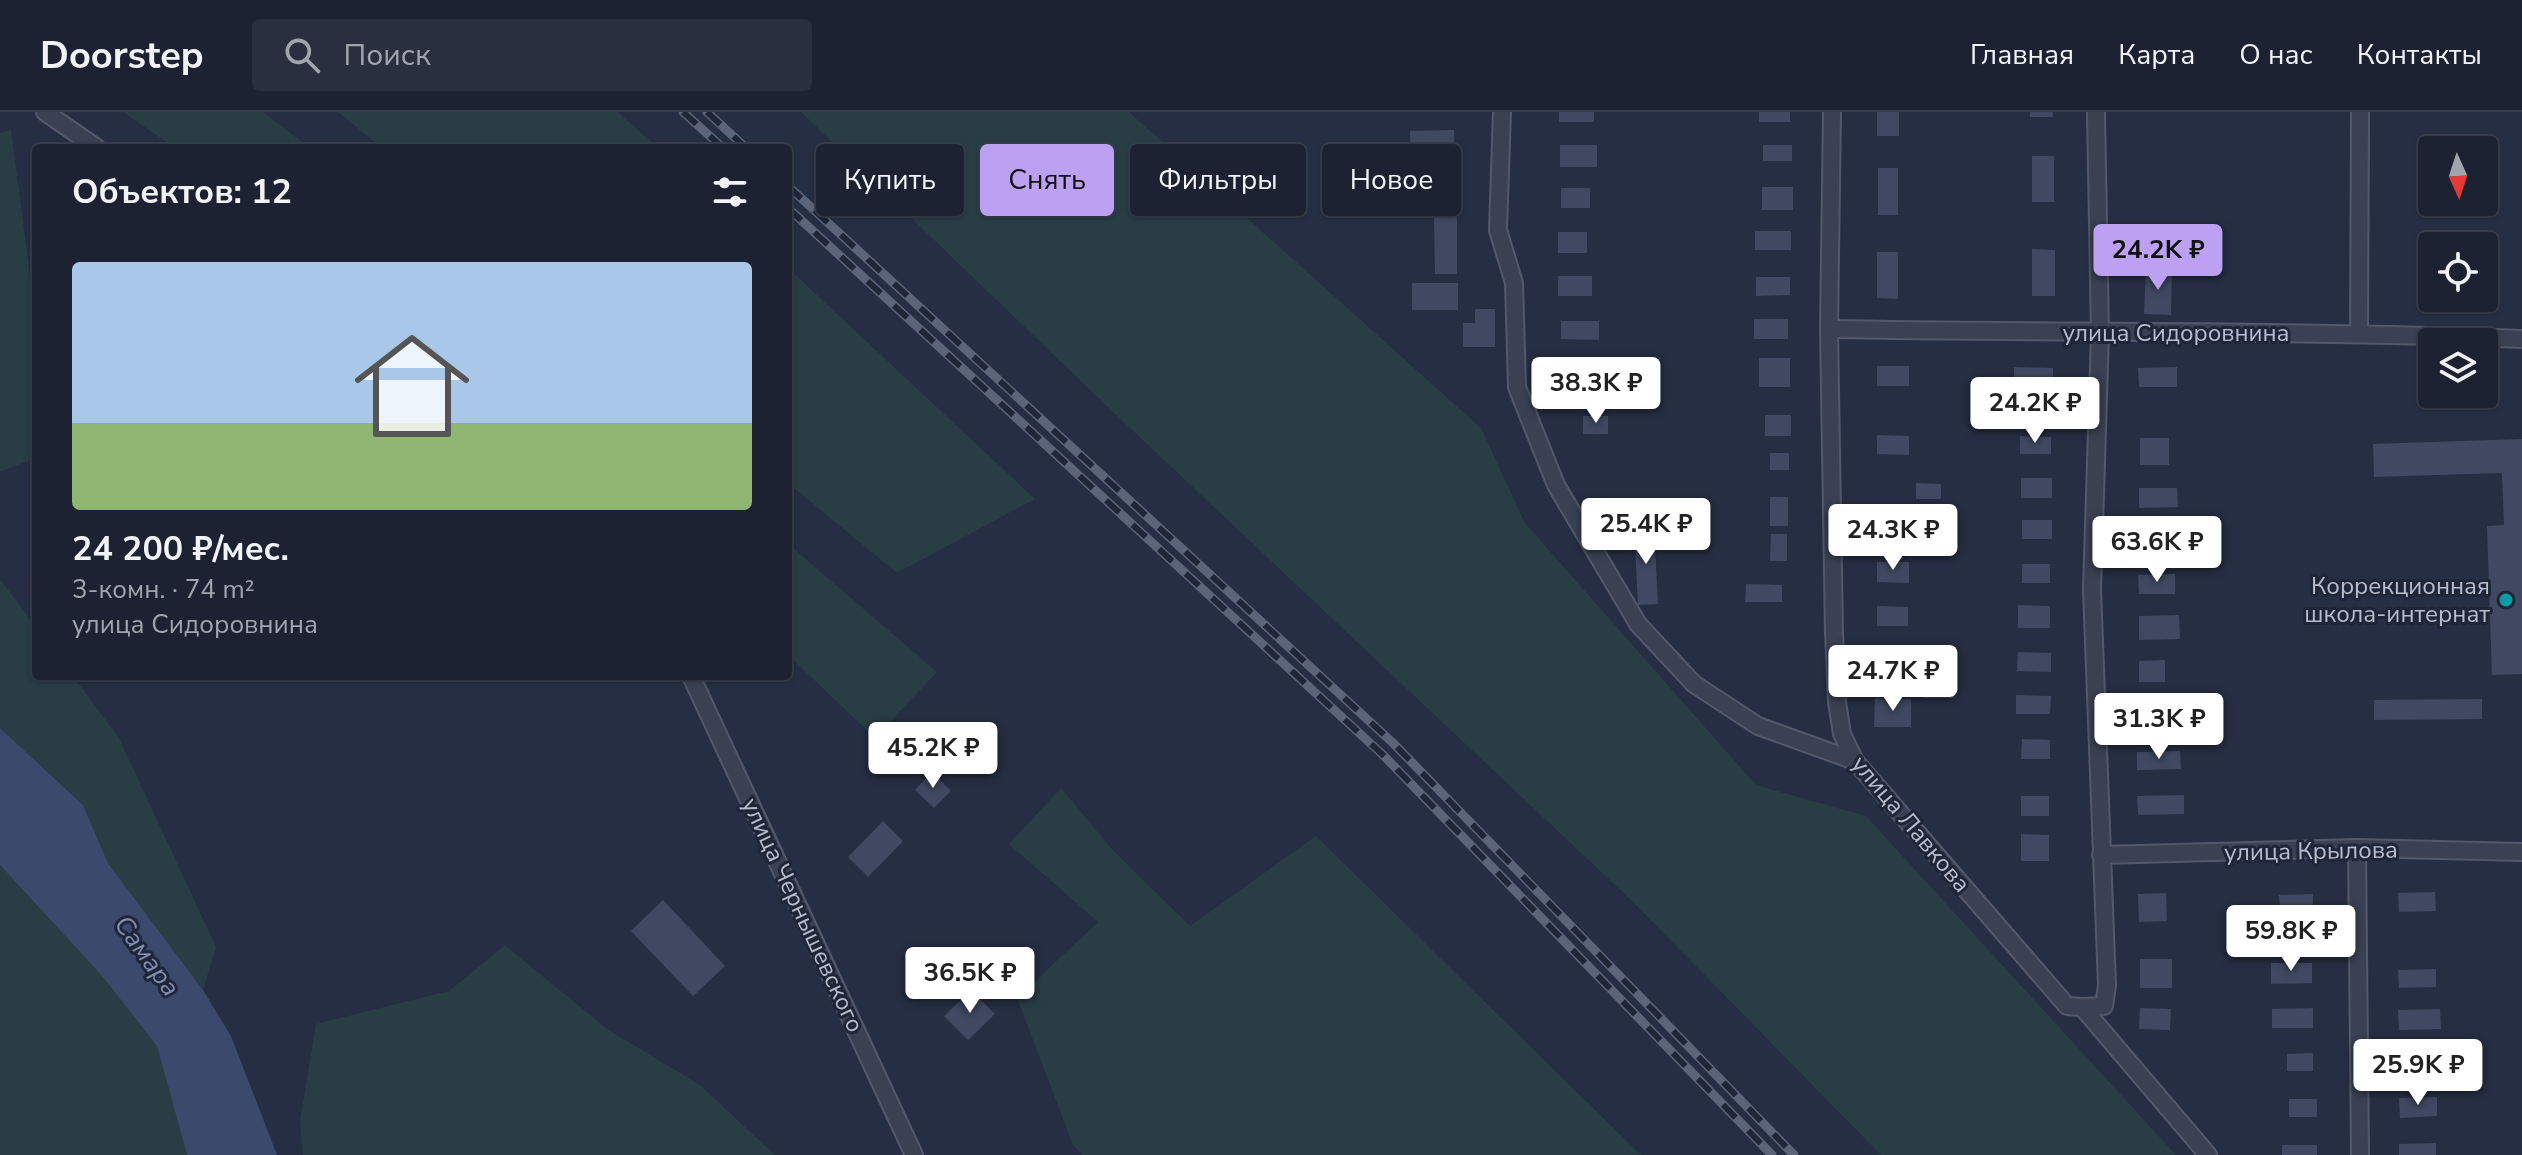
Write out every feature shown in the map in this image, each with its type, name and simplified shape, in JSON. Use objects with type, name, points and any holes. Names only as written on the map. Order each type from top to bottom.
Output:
[{"type":"street","points":[[45,112],[91,144]]},
{"type":"street","points":[[1502,112],[1498,230],[1514,283],[1517,387],[1556,485],[1638,624],[1694,684],[1758,726],[1855,761]]},
{"type":"street","name":"улица Лавкова","points":[[1832,112],[1829,329],[1837,702],[1842,734],[1855,761],[2067,1006],[2082,1007],[2208,1155]]},
{"type":"street","points":[[2082,1007],[2104,1006],[2107,986],[2092,589],[2100,334],[2096,112]]},
{"type":"street","points":[[2359,333],[2360,112]]},
{"type":"street","name":"улица Сидоровнина","points":[[1829,329],[2100,334],[2359,333],[2522,339]]},
{"type":"street","name":"улица Чернышевского","points":[[693,680],[914,1155]]},
{"type":"street","points":[[2357,848],[2360,1155]]},
{"type":"street","name":"улица Крылова","points":[[2101,855],[2357,848],[2522,852]]},
{"type":"shaded area","points":[[123,112],[263,112],[305,144],[169,144]]},
{"type":"shaded area","points":[[338,112],[618,112],[654,144],[377,144]]},
{"type":"shaded area","points":[[801,112],[1129,112],[1165,144],[1130,144],[1130,216],[1245,216],[1481,428],[1525,523],[1756,785],[1866,816],[2176,1155],[1881,1155],[1631,900],[909,216],[964,216],[964,144],[834,144]]},
{"type":"shaded area","points":[[11,130],[32,290],[32,460],[0,472],[0,133]]},
{"type":"shaded area","points":[[792,272],[1035,499],[897,573],[792,486]]},
{"type":"shaded area","points":[[792,547],[937,672],[875,738],[792,659]]},
{"type":"shaded area","points":[[0,579],[32,622],[32,680],[76,680],[119,738],[216,947],[203,990],[108,863],[83,805],[0,728]]},
{"type":"shaded area","points":[[1061,788],[1111,848],[1190,926],[1316,836],[1641,1155],[1083,1155],[1073,1145],[1017,998],[1098,922],[1009,844]]},
{"type":"shaded area","points":[[0,865],[102,976],[157,1046],[187,1155],[0,1155]]},
{"type":"shaded area","points":[[505,945],[607,1029],[700,1085],[775,1155],[303,1155],[300,1121],[316,1024],[449,991]]},
{"type":"water","name":"Самара","points":[[0,728],[83,805],[108,863],[203,990],[231,1036],[277,1155],[187,1155],[157,1046],[102,976],[0,865]]},
{"type":"building","points":[[1559,112],[1594,112],[1594,122],[1559,122]]},
{"type":"building","points":[[1759,112],[1790,112],[1790,122],[1759,122]]},
{"type":"building","points":[[1877,112],[1899,112],[1899,136],[1877,136]]},
{"type":"building","points":[[2030,112],[2053,112],[2053,117],[2030,117]]},
{"type":"building","points":[[1454,130],[1454,144],[1410,144],[1410,131]]},
{"type":"building","points":[[1560,145],[1597,145],[1597,167],[1560,167]]},
{"type":"building","points":[[1763,145],[1792,145],[1792,161],[1763,161]]},
{"type":"building","points":[[2032,156],[2054,156],[2054,202],[2032,202]]},
{"type":"building","points":[[1878,168],[1898,168],[1898,215],[1878,215]]},
{"type":"building","points":[[1762,187],[1793,187],[1793,210],[1762,210]]},
{"type":"building","points":[[1561,188],[1590,188],[1590,208],[1561,208]]},
{"type":"building","points":[[1434,216],[1457,216],[1457,274],[1435,274]]},
{"type":"building","points":[[1755,231],[1791,231],[1791,250],[1755,250]]},
{"type":"building","points":[[1558,232],[1587,232],[1587,253],[1558,253]]},
{"type":"building","points":[[2032,249],[2055,250],[2055,296],[2032,296]]},
{"type":"building","points":[[1877,252],[1898,252],[1898,299],[1877,298]]},
{"type":"building","points":[[2146,269],[2172,270],[2171,315],[2144,314]]},
{"type":"building","points":[[1558,276],[1592,276],[1592,296],[1558,296]]},
{"type":"building","points":[[1756,277],[1790,277],[1790,295],[1756,296]]},
{"type":"building","points":[[1412,283],[1458,283],[1458,310],[1412,310]]},
{"type":"building","points":[[1475,309],[1495,309],[1495,347],[1463,347],[1463,323],[1475,323]]},
{"type":"building","points":[[1754,319],[1788,319],[1788,339],[1754,339]]},
{"type":"building","points":[[1561,321],[1599,321],[1599,340],[1561,339]]},
{"type":"building","points":[[1759,358],[1790,358],[1790,387],[1759,387]]},
{"type":"building","points":[[1877,366],[1909,366],[1909,386],[1877,386]]},
{"type":"building","points":[[1564,367],[1600,367],[1600,387],[1564,387]]},
{"type":"building","points":[[2014,367],[2053,368],[2053,387],[2014,387]]},
{"type":"building","points":[[2177,367],[2177,387],[2139,387],[2138,368]]},
{"type":"building","points":[[1765,415],[1791,415],[1791,436],[1765,436]]},
{"type":"building","points":[[1583,416],[1608,416],[1608,434],[1583,434]]},
{"type":"building","points":[[1877,435],[1909,436],[1909,455],[1877,454]]},
{"type":"building","points":[[2020,436],[2051,437],[2051,454],[2020,454]]},
{"type":"building","points":[[2140,438],[2169,438],[2169,465],[2140,465]]},
{"type":"building","name":"Коррекционная школа-интернат","points":[[2522,439],[2522,674],[2492,675],[2487,526],[2504,525],[2502,473],[2374,477],[2373,444]]},
{"type":"building","points":[[1770,453],[1789,453],[1789,470],[1770,470]]},
{"type":"building","points":[[2021,478],[2052,478],[2052,498],[2021,498]]},
{"type":"building","points":[[1916,483],[1941,484],[1941,499],[1916,499]]},
{"type":"building","points":[[2139,488],[2177,488],[2178,507],[2139,508]]},
{"type":"building","points":[[1770,497],[1788,497],[1788,526],[1770,526]]},
{"type":"building","points":[[2022,520],[2052,520],[2052,539],[2022,539]]},
{"type":"building","points":[[1876,521],[1904,521],[1903,539],[1876,539]]},
{"type":"building","points":[[1654,527],[1658,604],[1638,605],[1634,528]]},
{"type":"building","points":[[2172,530],[2172,551],[2140,551],[2139,531]]},
{"type":"building","points":[[1771,534],[1787,534],[1787,561],[1770,561]]},
{"type":"building","points":[[1877,562],[1909,562],[1909,583],[1877,582]]},
{"type":"building","points":[[2022,564],[2050,564],[2050,583],[2022,583]]},
{"type":"building","points":[[2175,574],[2175,594],[2139,594],[2138,575]]},
{"type":"building","points":[[1746,584],[1782,585],[1782,602],[1745,602]]},
{"type":"building","points":[[2018,605],[2050,606],[2050,628],[2018,628]]},
{"type":"building","points":[[1877,606],[1908,607],[1908,626],[1877,626]]},
{"type":"building","points":[[2179,615],[2180,639],[2139,640],[2139,616]]},
{"type":"building","points":[[2018,652],[2051,653],[2051,672],[2017,671]]},
{"type":"building","points":[[2165,660],[2165,682],[2139,682],[2139,661]]},
{"type":"building","points":[[1924,675],[1955,675],[1955,698],[1924,698]]},
{"type":"building","points":[[2016,695],[2051,696],[2050,714],[2016,714]]},
{"type":"building","points":[[1875,698],[1911,699],[1911,727],[1874,727]]},
{"type":"building","points":[[2165,698],[2165,726],[2139,726],[2139,699]]},
{"type":"building","points":[[2482,699],[2482,719],[2374,720],[2374,700]]},
{"type":"building","points":[[2022,739],[2050,740],[2050,759],[2021,759]]},
{"type":"building","points":[[2180,751],[2181,769],[2137,770],[2137,752]]},
{"type":"building","points":[[932,772],[951,791],[934,808],[915,790]]},
{"type":"building","points":[[2184,795],[2184,814],[2138,815],[2137,796]]},
{"type":"building","points":[[2021,796],[2049,796],[2049,816],[2021,816]]},
{"type":"building","points":[[883,821],[903,841],[868,877],[848,857]]},
{"type":"building","points":[[2021,834],[2049,835],[2049,861],[2021,861]]},
{"type":"building","points":[[2435,892],[2436,911],[2399,912],[2398,893]]},
{"type":"building","points":[[2166,893],[2167,921],[2139,922],[2138,894]]},
{"type":"building","points":[[2313,894],[2313,915],[2280,915],[2279,895]]},
{"type":"building","points":[[663,900],[725,966],[693,996],[631,931]]},
{"type":"building","points":[[2140,959],[2172,959],[2172,988],[2140,988]]},
{"type":"building","points":[[2271,963],[2312,963],[2312,983],[2271,984]]},
{"type":"building","points":[[2436,969],[2436,987],[2399,988],[2398,970]]},
{"type":"building","points":[[971,990],[995,1014],[968,1040],[944,1016]]},
{"type":"building","points":[[2140,1008],[2171,1009],[2170,1030],[2139,1029]]},
{"type":"building","points":[[2313,1008],[2313,1028],[2272,1028],[2272,1009]]},
{"type":"building","points":[[2440,1009],[2441,1029],[2399,1030],[2398,1010]]},
{"type":"building","points":[[2313,1053],[2313,1071],[2287,1071],[2287,1054]]},
{"type":"building","points":[[2436,1054],[2436,1072],[2400,1074],[2399,1055]]},
{"type":"building","points":[[2437,1097],[2437,1116],[2400,1118],[2399,1098]]},
{"type":"building","points":[[2289,1099],[2317,1099],[2317,1117],[2289,1117]]},
{"type":"building","points":[[2436,1143],[2436,1155],[2399,1155],[2399,1144]]},
{"type":"building","points":[[2282,1145],[2317,1145],[2317,1155],[2282,1155]]},
{"type":"railway","points":[[683,112],[719,144]]},
{"type":"railway","points":[[707,112],[742,144]]},
{"type":"railway","points":[[792,190],[1393,743],[1794,1155]]},
{"type":"railway","points":[[792,212],[1382,754],[1772,1155]]},
{"type":"place","name":"Коррекционная школа-интернат","points":[[2506,600]]}]
